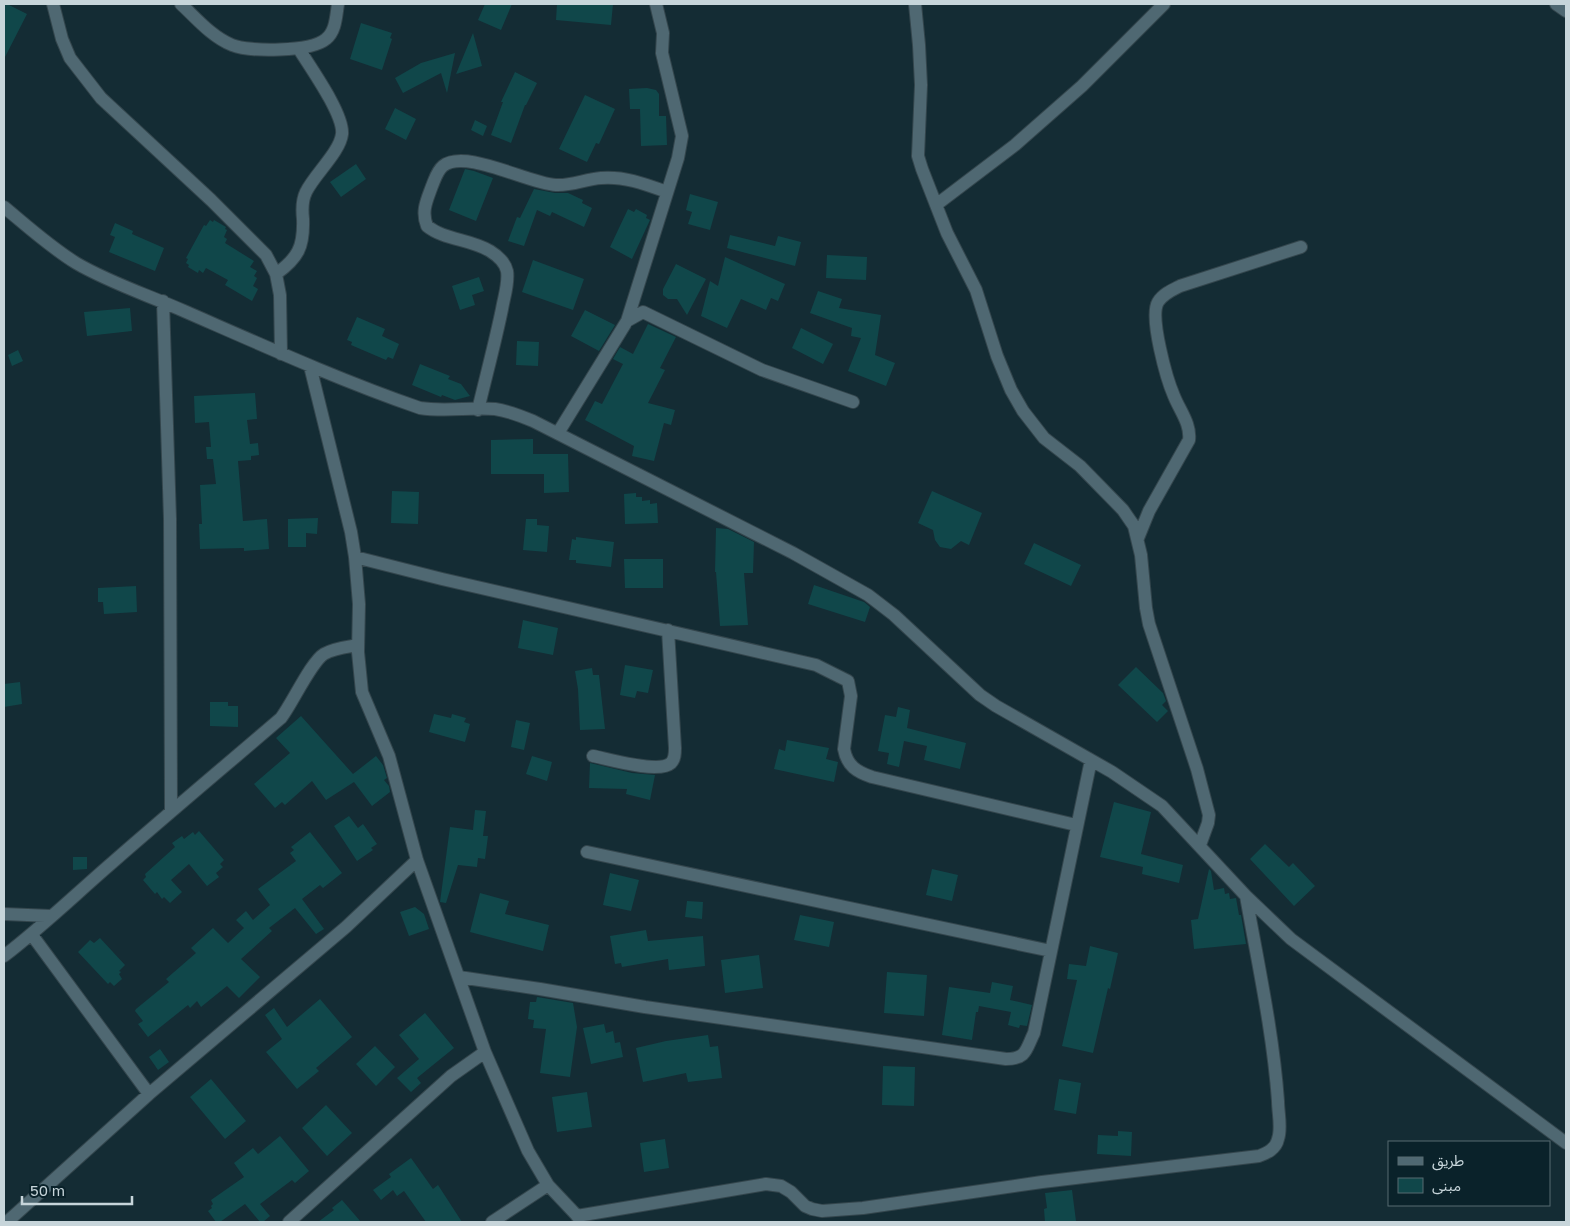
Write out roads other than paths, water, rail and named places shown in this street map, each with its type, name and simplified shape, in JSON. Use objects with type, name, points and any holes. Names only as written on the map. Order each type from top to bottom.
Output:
[{"type":"street","points":[[53,4],[62,38],[70,58],[89,84],[101,98],[252,240],[266,256],[276,274],[280,295],[281,354]]},
{"type":"street","points":[[181,4],[222,40],[232,45],[245,48],[299,49],[316,46],[325,40],[331,33],[335,22],[338,4]]},
{"type":"street","points":[[558,434],[627,321],[678,158],[682,136],[662,53],[664,33],[656,4]]},
{"type":"street","points":[[915,4],[920,45],[921,85],[918,156],[947,233],[976,290],[997,356],[1011,390],[1023,411],[1044,438],[1080,466],[1123,510],[1134,526],[1141,555],[1149,624],[1197,769],[1209,815],[1200,845]]},
{"type":"street","points":[[936,205],[1015,145],[1082,86],[1164,4]]},
{"type":"street","points":[[1556,4],[1566,11]]},
{"type":"street","points":[[276,274],[291,263],[298,251],[303,232],[302,209],[305,194],[316,175],[334,153],[342,134],[340,123],[327,94],[299,49]]},
{"type":"street","points":[[478,410],[497,333],[507,270],[499,257],[488,250],[465,240],[440,233],[427,226],[423,212],[439,170],[449,162],[456,160],[517,174],[554,185],[569,185],[602,178],[620,178],[641,182],[667,192]]},
{"type":"street","points":[[4,207],[50,245],[76,263],[109,280],[310,366],[420,408],[437,411],[494,409],[511,412],[793,553],[868,595],[894,615],[980,695],[1112,772],[1162,806],[1246,896],[1291,939],[1566,1143]]},
{"type":"street","points":[[1138,538],[1150,511],[1189,440],[1190,432],[1173,395],[1160,348],[1155,316],[1157,303],[1166,294],[1180,286],[1301,247]]},
{"type":"street","points":[[163,302],[170,519],[171,811]]},
{"type":"street","points":[[627,321],[643,312],[762,370],[853,402]]},
{"type":"street","points":[[310,366],[351,532],[355,556],[359,604],[358,645],[362,692],[389,756],[416,860],[485,1052],[528,1151],[548,1185],[580,1219],[766,1184],[781,1186],[791,1192],[805,1206],[822,1211],[863,1208],[1042,1182],[1266,1154],[1274,1148],[1280,1131],[1277,1091],[1268,1017],[1246,896]]},
{"type":"street","points":[[355,556],[442,579],[816,665],[848,681],[851,696],[844,749],[850,766],[858,772],[872,777],[1076,825]]},
{"type":"street","points":[[593,756],[659,767],[668,765],[673,760],[675,748],[668,630]]},
{"type":"street","points":[[4,956],[32,935],[51,916],[171,811],[281,718],[290,707],[298,690],[319,658],[332,651],[358,645]]},
{"type":"street","points":[[459,977],[645,1007],[1006,1059],[1017,1059],[1024,1055],[1034,1033],[1091,760]]},
{"type":"street","points":[[587,852],[1051,951]]},
{"type":"street","points":[[7,1222],[149,1094],[346,927],[416,860]]},
{"type":"street","points":[[4,914],[51,916]]},
{"type":"street","points":[[32,935],[149,1094]]},
{"type":"street","points":[[289,1222],[451,1076],[485,1052]]},
{"type":"street","points":[[492,1222],[548,1185]]}]
